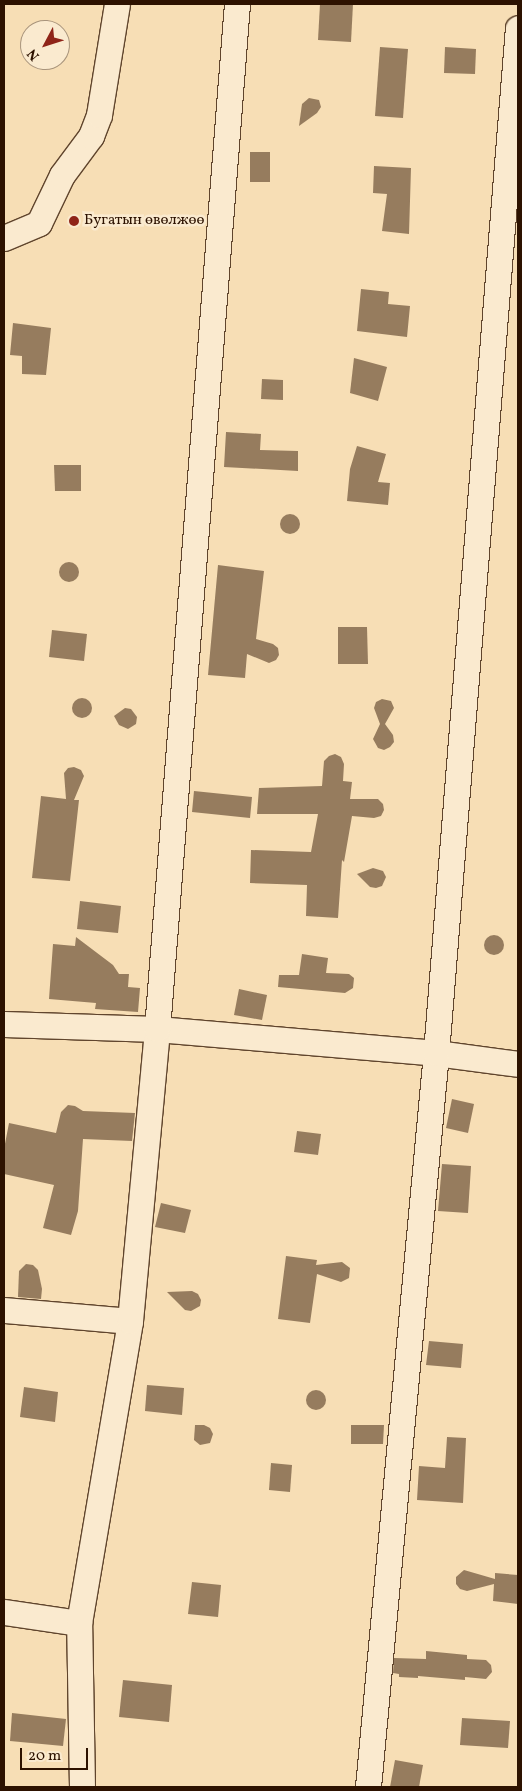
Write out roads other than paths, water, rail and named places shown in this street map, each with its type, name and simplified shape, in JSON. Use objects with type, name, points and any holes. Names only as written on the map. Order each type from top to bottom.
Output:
[{"type":"street","points":[[4,238],[38,223],[62,175],[91,136],[99,115],[117,4]]},
{"type":"street","points":[[82,1787],[79,1624],[130,1321],[157,1029],[237,4]]},
{"type":"street","points":[[368,1787],[436,1053],[518,28]]},
{"type":"street","points":[[4,1024],[157,1029],[436,1053],[518,1064]]},
{"type":"street","points":[[4,1310],[130,1321]]},
{"type":"street","points":[[4,1612],[79,1624]]},
{"type":"place","name":"Бугатын өвөлжөө","points":[[74,221]]}]
